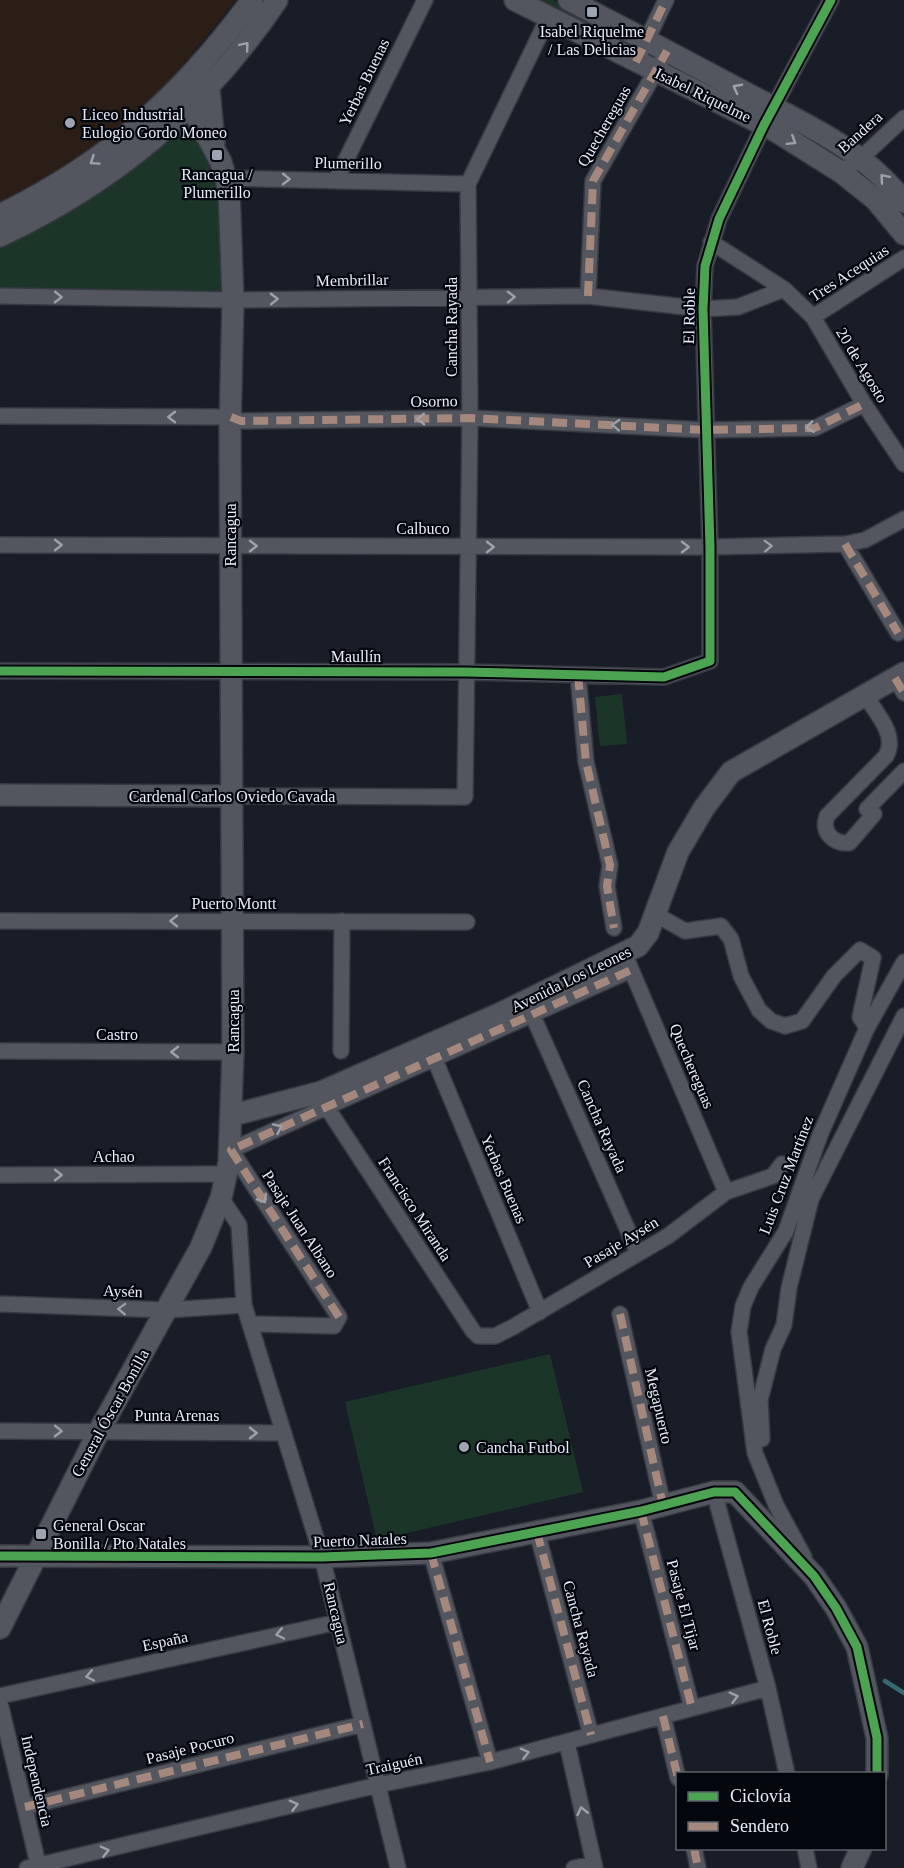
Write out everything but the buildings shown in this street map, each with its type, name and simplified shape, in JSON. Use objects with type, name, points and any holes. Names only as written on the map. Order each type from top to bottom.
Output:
[{"type":"main road","points":[[0,215],[42,194],[120,143],[162,105],[200,64],[252,0]]},
{"type":"main road","points":[[0,236],[51,212],[131,158],[208,89],[251,39],[277,0]]},
{"type":"main road","name":"Isabel Riquelme","points":[[515,0],[764,125],[841,172],[876,200],[904,234]]},
{"type":"main road","name":"Isabel Riquelme","points":[[569,0],[775,107],[861,158],[878,171],[904,202]]},
{"type":"main road","points":[[189,108],[189,92],[200,64]]},
{"type":"main road","name":"Rancagua","points":[[208,89],[214,150]]},
{"type":"main road","name":"Rancagua","points":[[189,108],[214,150],[227,178],[233,300],[230,546],[233,1115],[231,1150],[221,1198]]},
{"type":"main road","name":"Avenida Los Leones","points":[[233,1115],[321,1092],[500,1014],[628,962],[648,933],[683,842],[704,808],[731,772],[865,695],[901,682]]},
{"type":"main road","name":"Cardenal Carlos Oviedo Cavada","points":[[0,795],[232,796]]},
{"type":"main road","name":"General Óscar Bonilla","points":[[0,1628],[34,1556],[98,1433],[201,1247],[221,1198]]},
{"type":"main road","points":[[714,1492],[735,1492],[813,1576],[836,1608],[857,1647],[877,1738],[877,1772]]},
{"type":"main road","name":"Puerto Natales","points":[[0,1556],[322,1557],[431,1553],[641,1511],[714,1492]]},
{"type":"main road","points":[[852,1868],[860,1850]]},
{"type":"street","name":"Yerbas Buenas","points":[[336,180],[425,0]]},
{"type":"street","points":[[636,62],[666,0]]},
{"type":"street","name":"El Roble","points":[[710,662],[710,547],[703,309],[705,266],[719,219],[764,125],[831,0]]},
{"type":"street","name":"Cancha Rayada","points":[[465,797],[470,418],[468,184],[548,18]]},
{"type":"street","name":"Quechereguas","points":[[588,296],[593,181],[667,51]]},
{"type":"street","name":"Bandera","points":[[841,172],[861,158],[899,121],[904,106]]},
{"type":"street","name":"Plumerillo","points":[[227,178],[468,184]]},
{"type":"street","name":"20 de Agosto","points":[[711,242],[784,289],[813,317],[864,404],[904,464]]},
{"type":"street","name":"Tres Acequias","points":[[813,317],[904,258]]},
{"type":"street","points":[[703,309],[738,307],[784,289]]},
{"type":"street","name":"Membrillar","points":[[0,296],[233,300],[588,296],[703,309]]},
{"type":"street","name":"Osorno","points":[[0,416],[231,417],[242,421],[470,418],[705,430],[815,428],[864,404]]},
{"type":"street","name":"Calbuco","points":[[0,545],[710,547],[845,544],[865,540],[904,519]]},
{"type":"street","points":[[845,544],[898,633]]},
{"type":"street","name":"Maullín","points":[[0,671],[466,672],[664,677],[710,662]]},
{"type":"street","points":[[578,675],[586,762],[610,865],[607,886],[614,928]]},
{"type":"street","points":[[865,695],[888,733],[890,748],[886,756],[827,816],[825,829],[829,836],[837,842],[849,843],[874,814],[867,808],[904,771]]},
{"type":"street","name":"Cardenal Carlos Oviedo Cavada","points":[[232,796],[465,797]]},
{"type":"street","points":[[655,914],[685,931],[722,926],[731,939],[741,976],[759,1010],[771,1021],[785,1026],[802,1021],[834,976],[860,950],[873,958],[860,1017],[867,1028]]},
{"type":"street","name":"Puerto Montt","points":[[0,921],[467,922]]},
{"type":"street","points":[[341,1051],[342,921]]},
{"type":"street","name":"Quechereguas","points":[[628,962],[726,1192]]},
{"type":"street","name":"Avenida Los Leones","points":[[231,1150],[326,1106],[435,1060],[532,1014],[628,962]]},
{"type":"street","name":"Luis Cruz Martínez","points":[[813,1576],[776,1505],[755,1453],[739,1332],[743,1306],[751,1287],[786,1231],[820,1136],[867,1028],[904,962]]},
{"type":"street","name":"Cancha Rayada","points":[[532,1014],[638,1253]]},
{"type":"street","points":[[765,1478],[760,1400],[772,1349],[784,1326],[789,1288],[811,1199],[904,1016]]},
{"type":"street","name":"Castro","points":[[0,1051],[233,1052]]},
{"type":"street","name":"Yerbas Buenas","points":[[435,1060],[540,1312]]},
{"type":"street","name":"Francisco Miranda","points":[[326,1106],[473,1331]]},
{"type":"street","name":"Pasaje Juan Albano","points":[[231,1150],[339,1317],[334,1326],[250,1324]]},
{"type":"street","name":"Pasaje Aysén","points":[[473,1331],[478,1336],[495,1336],[540,1312],[668,1236],[726,1192],[773,1176],[782,1164]]},
{"type":"street","name":"Achao","points":[[0,1175],[227,1174]]},
{"type":"street","name":"Rancagua","points":[[221,1198],[239,1225],[244,1305],[322,1557],[398,1868]]},
{"type":"street","name":"Aysén","points":[[0,1304],[167,1311],[244,1305]]},
{"type":"street","name":"Megapuerto","points":[[620,1314],[663,1506]]},
{"type":"street","name":"Punta Arenas","points":[[0,1431],[282,1433]]},
{"type":"street","name":"El Roble","points":[[714,1492],[768,1688],[788,1772]]},
{"type":"street","name":"Pasaje El Tijar","points":[[641,1511],[693,1708]]},
{"type":"street","name":"Cancha Rayada","points":[[537,1532],[591,1735]]},
{"type":"street","points":[[431,1553],[490,1762]]},
{"type":"street","name":"España","points":[[0,1696],[338,1622]]},
{"type":"street","name":"Traiguén","points":[[35,1868],[378,1785],[490,1762],[768,1688]]},
{"type":"street","name":"Independencia","points":[[0,1703],[25,1807],[35,1868]]},
{"type":"street","points":[[663,1716],[677,1772]]},
{"type":"street","name":"Pasaje Pocuro","points":[[25,1807],[363,1724]]},
{"type":"street","points":[[567,1743],[595,1866],[574,1868]]},
{"type":"street","points":[[694,1850],[698,1868]]},
{"type":"street","points":[[805,1850],[809,1868]]},
{"type":"shaded area","name":"Liceo Industrial Eulogio Gordo Moneo","points":[[0,0],[236,0],[186,61],[160,104],[0,212]]},
{"type":"green space","points":[[538,0],[553,0],[628,40],[624,46]]},
{"type":"green space","points":[[188,117],[221,180],[227,293],[0,290],[0,245]]},
{"type":"green space","points":[[622,694],[627,744],[600,746],[595,697]]},
{"type":"green space","name":"Cancha Futbol","points":[[550,1354],[583,1492],[377,1540],[345,1402]]},
{"type":"waterway","points":[[885,1681],[904,1693]]},
{"type":"marked path","points":[[636,62],[666,0]]},
{"type":"marked path","points":[[588,296],[593,181],[667,51]]},
{"type":"marked path","points":[[231,417],[241,421],[470,418],[705,430],[815,428],[864,404]]},
{"type":"marked path","points":[[845,544],[898,633]]},
{"type":"marked path","points":[[578,675],[586,762],[610,865],[607,886],[614,928]]},
{"type":"marked path","points":[[895,678],[904,693]]},
{"type":"marked path","points":[[339,1317],[231,1150],[631,970]]},
{"type":"marked path","points":[[620,1314],[663,1505]]},
{"type":"marked path","points":[[641,1511],[692,1708]]},
{"type":"marked path","points":[[537,1532],[591,1735]]},
{"type":"marked path","points":[[431,1553],[490,1762]]},
{"type":"marked path","points":[[663,1716],[677,1772]]},
{"type":"marked path","points":[[25,1807],[363,1724]]},
{"type":"marked path","points":[[694,1850],[698,1868]]},
{"type":"cycle path","points":[[0,671],[466,672],[664,677],[710,661],[710,547],[703,309],[705,266],[719,219],[764,125],[831,0]]},
{"type":"cycle path","points":[[0,1556],[322,1557],[431,1553],[641,1511],[714,1492],[735,1492],[814,1576],[836,1608],[857,1647],[877,1738],[877,1772]]},
{"type":"place","name":"Isabel Riquelme / Las Delicias","points":[[592,12]]},
{"type":"place","name":"Liceo Industrial Eulogio Gordo Moneo","points":[[70,123]]},
{"type":"place","name":"Rancagua / Plumerillo","points":[[217,155]]},
{"type":"place","name":"Cancha Futbol","points":[[464,1447]]},
{"type":"place","name":"General Oscar Bonilla / Pto Natales","points":[[41,1534]]}]
